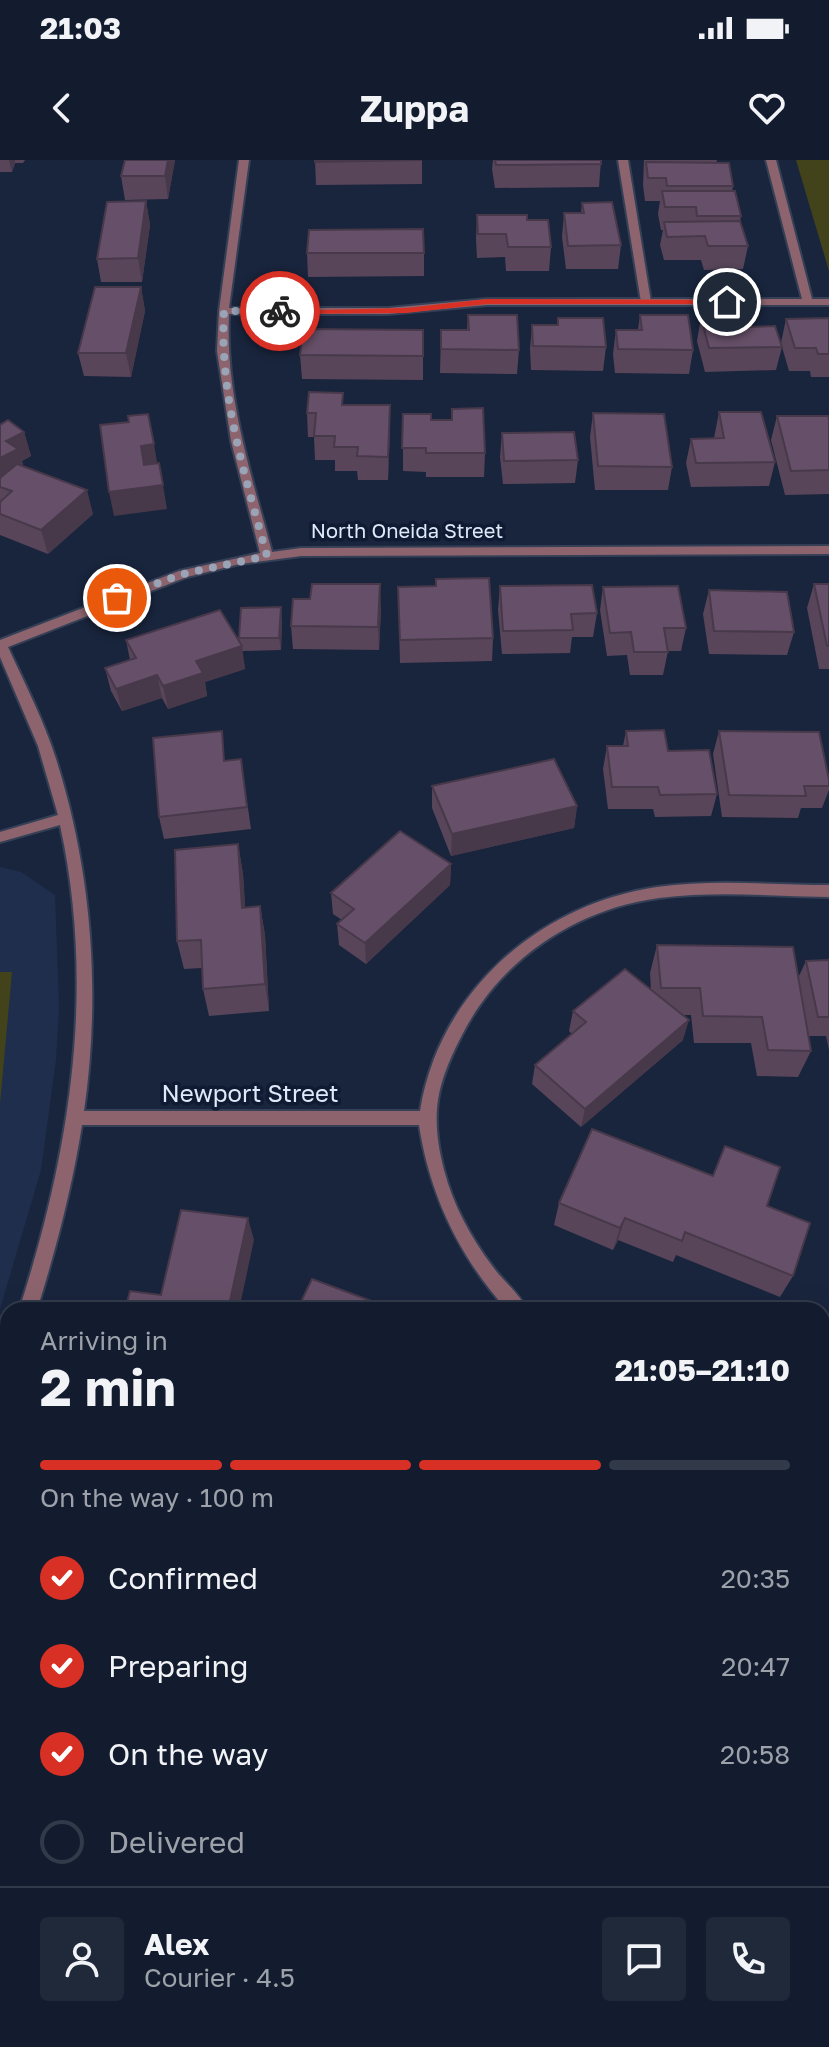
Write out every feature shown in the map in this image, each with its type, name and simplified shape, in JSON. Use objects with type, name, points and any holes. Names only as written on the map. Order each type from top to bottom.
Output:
[{"type":"street","points":[[244,160],[224,311],[222,351],[228,394],[267,556]]},
{"type":"street","points":[[623,160],[646,302]]},
{"type":"street","points":[[771,160],[808,302]]},
{"type":"street","points":[[224,311],[388,311],[487,302],[829,302]]},
{"type":"street","name":"North Oneida Street","points":[[0,644],[183,574],[267,556],[340,550],[829,550]]},
{"type":"street","points":[[0,644],[50,761],[66,818],[78,891],[83,952],[81,1058],[67,1170],[30,1302]]},
{"type":"street","points":[[0,837],[66,818]]},
{"type":"street","points":[[510,1302],[489,1280],[446,1207],[436,1176],[426,1118],[439,1065],[480,988],[506,961],[540,937],[607,904],[650,895],[693,891],[829,891]]},
{"type":"street","name":"Newport Street","points":[[74,1118],[426,1118]]},
{"type":"shaded area","points":[[796,160],[829,160],[829,271]]},
{"type":"shaded area","points":[[0,867],[21,872],[55,895],[59,1007],[56,1060],[41,1170],[0,1302]]},
{"type":"shaded area","points":[[0,972],[12,972],[0,1104]]},
{"type":"building","points":[[125,160],[168,160],[165,176],[121,176]]},
{"type":"building","points":[[315,160],[422,160],[315,162]]},
{"type":"building","points":[[495,160],[601,160],[601,164],[496,165]]},
{"type":"building","points":[[646,162],[729,163],[733,186],[667,186],[666,178],[648,178]]},
{"type":"building","points":[[662,191],[735,191],[741,216],[697,216],[696,207],[665,207]]},
{"type":"building","points":[[146,201],[138,258],[97,259],[107,202]]},
{"type":"building","points":[[612,202],[621,245],[568,246],[564,213],[584,213],[582,203]]},
{"type":"building","points":[[477,215],[527,215],[527,220],[548,220],[551,247],[508,247],[506,234],[478,234]]},
{"type":"building","points":[[740,221],[748,246],[708,246],[705,236],[667,237],[664,222]]},
{"type":"building","points":[[423,229],[424,253],[307,253],[309,230]]},
{"type":"building","points":[[95,287],[141,287],[126,353],[78,353]]},
{"type":"building","points":[[468,315],[517,315],[519,350],[441,349],[441,330],[469,330]]},
{"type":"building","points":[[640,315],[688,315],[693,350],[618,349],[616,330],[642,330]]},
{"type":"building","points":[[744,316],[747,327],[775,326],[782,347],[709,348],[701,317]]},
{"type":"building","points":[[558,318],[603,318],[606,347],[533,346],[532,325],[558,325]]},
{"type":"building","points":[[829,318],[829,354],[818,354],[816,348],[795,348],[786,319]]},
{"type":"building","points":[[303,329],[423,330],[423,356],[300,355]]},
{"type":"building","points":[[309,392],[343,393],[342,405],[390,405],[388,457],[357,456],[358,447],[334,447],[335,436],[314,436],[316,413],[307,413]]},
{"type":"building","points":[[483,408],[485,453],[426,453],[426,448],[402,448],[403,414],[431,414],[431,420],[452,420],[452,409]]},
{"type":"building","points":[[719,412],[761,412],[775,462],[696,463],[691,439],[724,438]]},
{"type":"building","points":[[593,413],[664,414],[672,467],[598,466]]},
{"type":"building","points":[[148,414],[154,444],[141,446],[144,465],[159,463],[163,485],[109,492],[100,425],[129,422],[128,416]]},
{"type":"building","points":[[777,416],[828,416],[829,470],[791,471]]},
{"type":"building","points":[[8,420],[24,432],[6,441],[18,449],[0,458],[0,425]]},
{"type":"building","points":[[574,432],[578,460],[504,461],[502,433]]},
{"type":"building","points":[[17,464],[87,490],[41,530],[0,514],[0,502],[12,491],[0,487],[0,478]]},
{"type":"building","points":[[489,578],[493,638],[400,640],[398,587],[436,586],[436,579]]},
{"type":"building","points":[[312,584],[380,584],[378,627],[291,626],[293,599],[310,599]]},
{"type":"building","points":[[814,584],[829,584],[829,646],[827,646]]},
{"type":"building","points":[[592,585],[597,613],[571,614],[573,630],[503,631],[500,586]]},
{"type":"building","points":[[678,586],[686,628],[664,628],[668,652],[634,652],[631,632],[610,633],[603,587]]},
{"type":"building","points":[[709,590],[787,592],[794,632],[714,631]]},
{"type":"building","points":[[281,607],[279,638],[239,638],[241,608]]},
{"type":"building","points":[[220,610],[242,646],[196,661],[203,673],[163,686],[157,675],[116,689],[105,668],[136,658],[126,640]]},
{"type":"building","points":[[664,730],[668,751],[709,750],[717,794],[660,795],[658,787],[612,787],[607,746],[628,746],[626,731]]},
{"type":"building","points":[[222,731],[224,761],[241,759],[247,807],[159,817],[153,738]]},
{"type":"building","points":[[719,731],[819,732],[829,786],[804,786],[806,796],[729,795]]},
{"type":"building","points":[[554,759],[577,806],[452,834],[432,786]]},
{"type":"building","points":[[400,831],[451,864],[365,943],[337,924],[354,909],[331,893]]},
{"type":"building","points":[[238,844],[242,908],[260,906],[265,984],[203,989],[201,940],[177,941],[175,850]]},
{"type":"building","points":[[657,945],[793,947],[811,1051],[768,1050],[762,1017],[703,1016],[700,988],[661,988]]},
{"type":"building","points":[[829,960],[829,1017],[818,1017],[806,961]]},
{"type":"building","points":[[625,969],[689,1020],[585,1109],[535,1065],[586,1022],[573,1011]]},
{"type":"building","points":[[592,1129],[713,1176],[725,1146],[780,1167],[767,1206],[810,1223],[793,1276],[685,1232],[682,1241],[625,1218],[620,1228],[559,1203]]},
{"type":"building","points":[[181,1210],[248,1218],[230,1302],[127,1302],[130,1291],[161,1295]]},
{"type":"building","points":[[312,1279],[374,1302],[301,1302]]},
{"type":"way so far","points":[[117,598],[183,574],[267,556],[228,394],[222,351],[224,311],[280,311]]},
{"type":"route","points":[[280,311],[406,311],[487,302],[727,302]]}]
